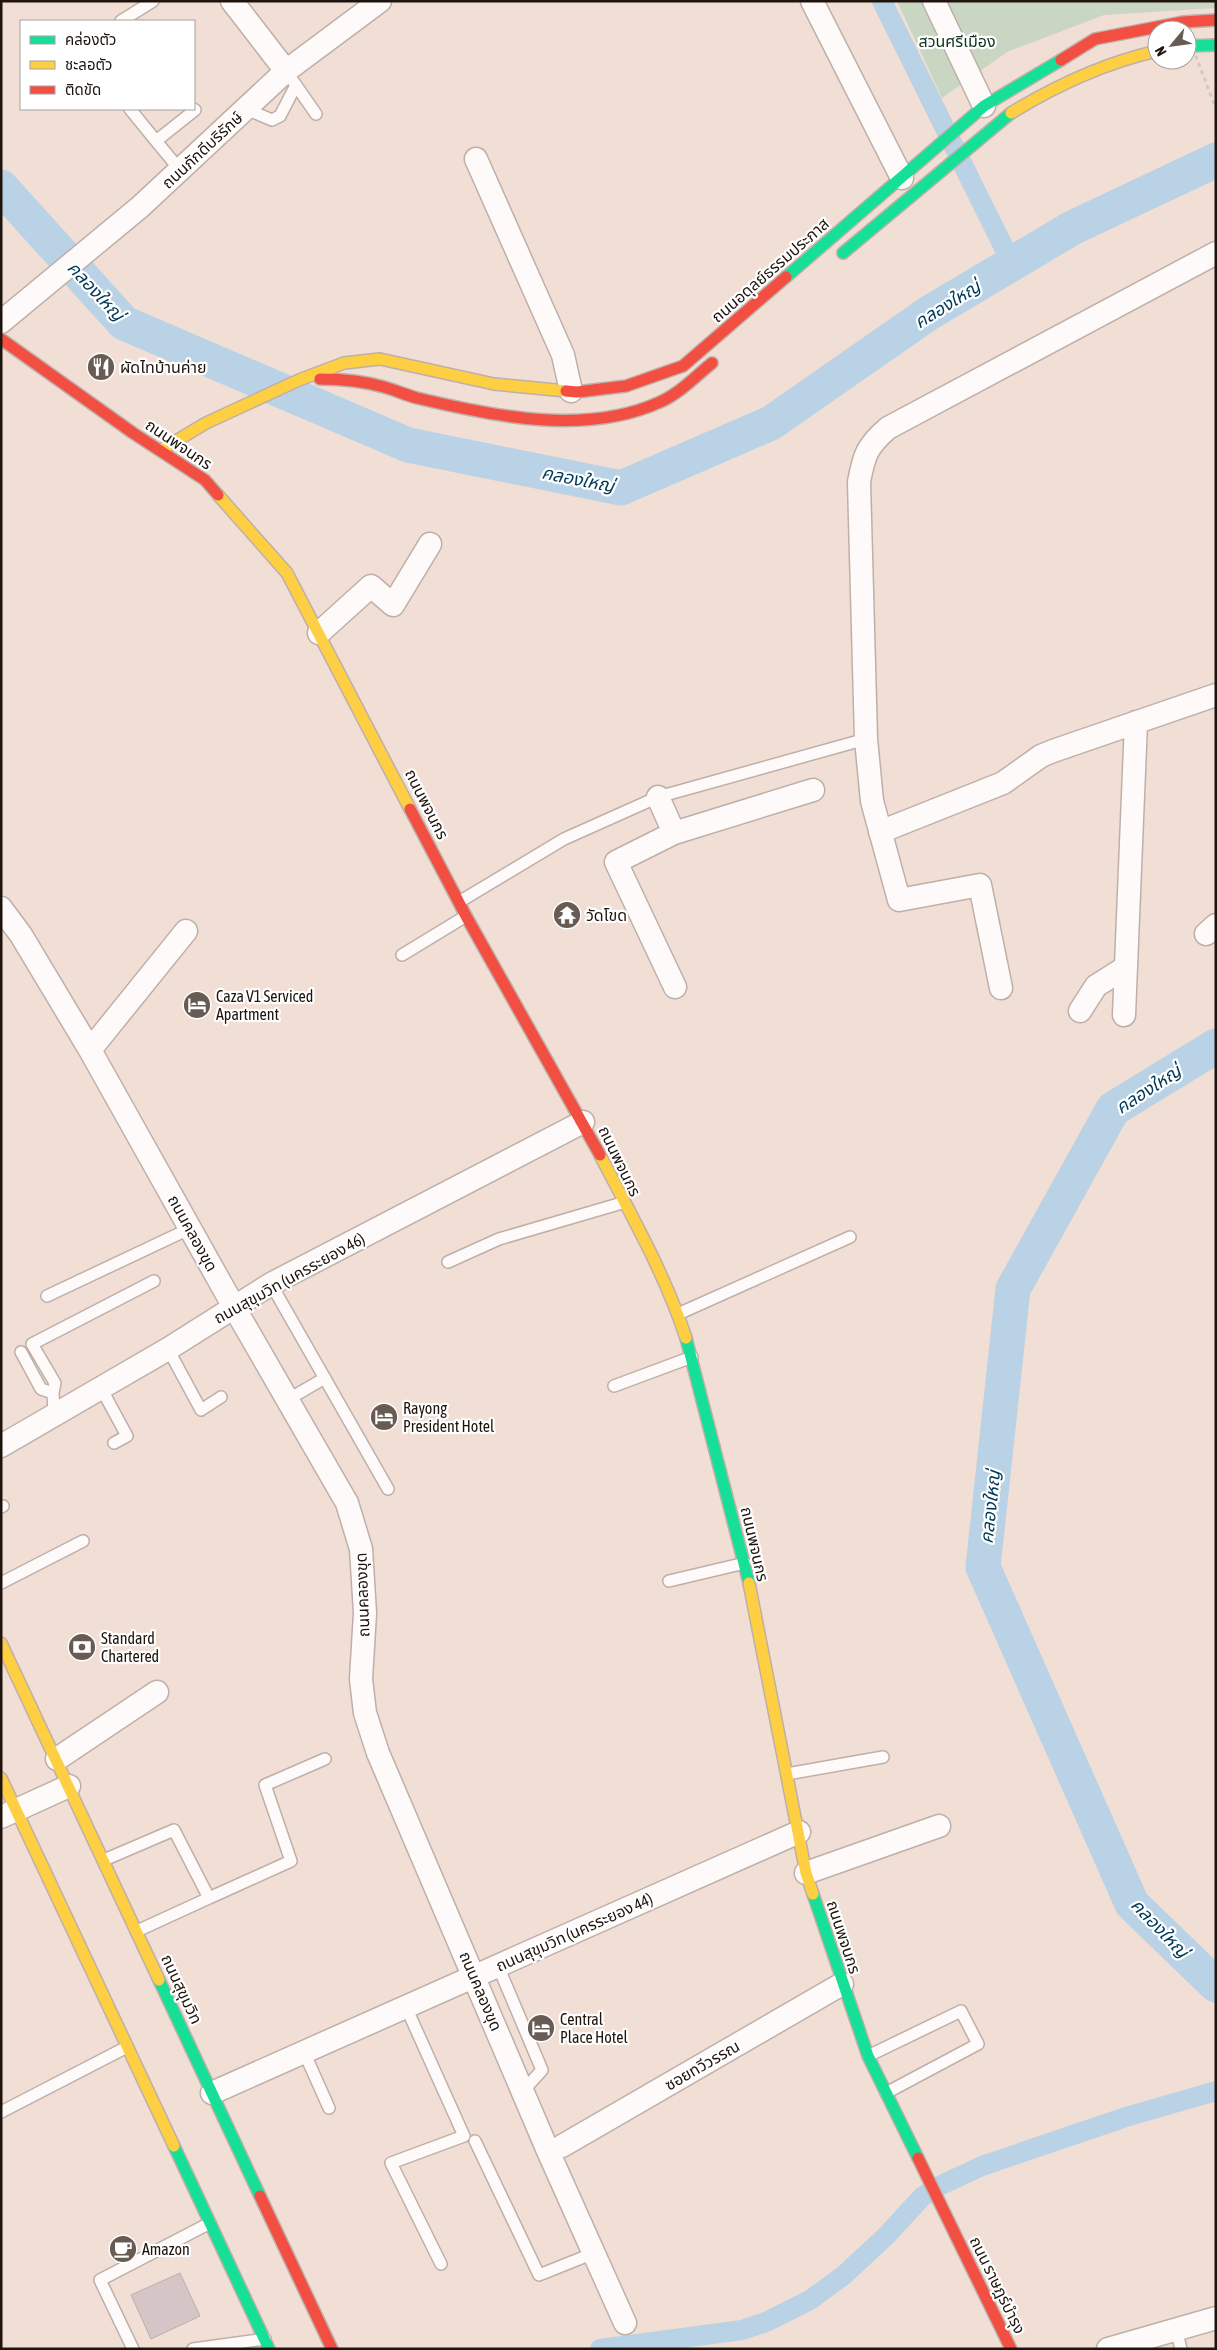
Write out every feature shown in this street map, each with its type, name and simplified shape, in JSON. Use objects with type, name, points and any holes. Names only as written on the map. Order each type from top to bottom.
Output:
[{"type":"street","points":[[232,1],[291,78]]},
{"type":"street","name":"ถนนภักดีบริรักษ์","points":[[1,322],[140,207],[246,109],[291,78],[380,1]]},
{"type":"street","points":[[812,1],[902,178]]},
{"type":"street","points":[[934,1],[977,112]]},
{"type":"street","name":"ถนนอดุลย์ธรรมประภาส","points":[[299,380],[344,379],[377,384],[412,396],[494,384],[571,391],[626,386],[683,366],[977,112],[1095,39],[1183,22],[1216,20]]},
{"type":"street","points":[[1197,46],[1216,45]]},
{"type":"street","points":[[832,262],[996,126],[1037,97],[1066,82],[1133,55],[1147,53]]},
{"type":"street","points":[[476,159],[563,355],[571,391]]},
{"type":"street","points":[[1001,988],[980,885],[899,900],[872,801],[866,739],[859,482],[864,456],[872,441],[888,428],[1216,253]]},
{"type":"street","name":"ถนนพจนกร","points":[[1,339],[133,433],[205,480],[287,573],[466,916],[582,1122],[622,1203],[651,1255],[678,1314],[692,1357],[744,1563],[806,1873],[842,1984],[868,2056],[919,2160]]},
{"type":"street","name":"ถนนอดุลย์ธรรมประภาส","points":[[161,450],[206,423],[299,380],[344,363],[380,359],[453,390],[471,410],[544,419],[622,416],[661,402],[679,390],[717,358]]},
{"type":"street","points":[[319,633],[371,586],[393,606],[430,544]]},
{"type":"street","points":[[880,832],[1004,783],[1041,756],[1216,695]]},
{"type":"street","points":[[1124,1015],[1136,722]]},
{"type":"street","points":[[674,987],[616,862],[674,833],[813,790]]},
{"type":"street","points":[[658,796],[674,833]]},
{"type":"street","name":"ถนนคลองขุด","points":[[1,908],[21,935],[90,1050],[234,1307],[347,1503],[361,1548],[365,1613],[361,1679],[365,1713],[378,1753],[625,2323]]},
{"type":"street","points":[[90,1050],[186,931]]},
{"type":"street","points":[[1080,1010],[1096,986],[1126,967]]},
{"type":"street","name":"ถนนสุขุมวิท (นครระยอง 46)","points":[[1,1446],[53,1404],[100,1388],[272,1284],[582,1122]]},
{"type":"street","name":"ถนนสุขุมวิท","points":[[1,1643],[332,2349]]},
{"type":"street","points":[[57,1760],[157,1692]]},
{"type":"street","points":[[1,1778],[8,1814],[127,2047],[267,2344]]},
{"type":"street","points":[[8,1814],[69,1786]]},
{"type":"street","points":[[806,1873],[939,1826]]},
{"type":"street","name":"ถนนสุขุมวิท (นครระยอง 44)","points":[[212,2093],[798,1832]]},
{"type":"street","name":"ซอยทวีวรรณ","points":[[562,2146],[842,1984]]},
{"type":"street","name":"ถนน ราษฎร์บำรุง","points":[[919,2160],[1011,2349]]},
{"type":"street","points":[[1108,2349],[1178,2339],[1216,2318]]},
{"type":"lane","points":[[124,20],[153,1]]},
{"type":"lane","points":[[291,78],[316,114]]},
{"type":"lane","points":[[131,110],[180,170]]},
{"type":"lane","points":[[156,141],[195,110]]},
{"type":"lane","points":[[459,902],[564,839],[658,796],[866,739]]},
{"type":"lane","points":[[402,955],[466,916]]},
{"type":"lane","points":[[448,1262],[499,1239],[622,1203]]},
{"type":"lane","points":[[47,1296],[191,1228]]},
{"type":"lane","points":[[678,1314],[850,1237]]},
{"type":"lane","points":[[53,1404],[55,1383],[32,1344],[154,1281]]},
{"type":"lane","points":[[272,1284],[388,1490]]},
{"type":"lane","points":[[168,1348],[201,1410],[221,1397]]},
{"type":"lane","points":[[21,1352],[41,1389],[53,1404]]},
{"type":"lane","points":[[614,1386],[692,1357]]},
{"type":"lane","points":[[287,1400],[325,1378]]},
{"type":"lane","points":[[100,1388],[127,1436],[114,1443]]},
{"type":"lane","points":[[1,1583],[83,1541]]},
{"type":"lane","points":[[669,1581],[744,1563]]},
{"type":"lane","points":[[787,1774],[883,1757]]},
{"type":"lane","points":[[137,1931],[291,1861],[265,1785],[325,1759]]},
{"type":"lane","points":[[104,1860],[174,1830],[209,1898]]},
{"type":"lane","points":[[498,1966],[542,2070],[523,2091]]},
{"type":"lane","points":[[406,2007],[464,2136],[391,2163],[441,2264]]},
{"type":"lane","points":[[868,2056],[961,2011],[978,2044],[886,2093]]},
{"type":"lane","points":[[1,2112],[127,2047]]},
{"type":"lane","points":[[304,2052],[329,2108]]},
{"type":"lane","points":[[475,2141],[540,2275],[594,2253]]},
{"type":"lane","points":[[134,2349],[100,2280],[210,2222]]},
{"type":"lane","points":[[193,2349],[267,2344]]},
{"type":"path","points":[[1197,59],[1216,108]]},
{"type":"green space","name":"สวนศรีเมือง","points":[[897,1],[1216,1],[1216,8],[1104,15],[1007,52],[942,98]]},
{"type":"building","points":[[180,2273],[200,2316],[151,2339],[131,2295]]},
{"type":"waterway","points":[[882,1],[1012,264]]},
{"type":"waterway","name":"คลองใหญ่","points":[[1,187],[124,323],[408,445],[621,488],[771,423],[929,313],[1072,228],[1216,160]]},
{"type":"waterway","name":"คลองใหญ่","points":[[1216,1046],[1113,1109],[1013,1289],[983,1567],[1132,1904],[1216,1985]]},
{"type":"waterway","points":[[600,2349],[742,2330],[766,2322],[810,2300],[844,2275],[886,2236],[922,2197],[939,2186],[982,2166],[1126,2117],[1216,2091]]},
{"type":"traffic: fast","points":[[1197,46],[1216,45]]},
{"type":"traffic: fast","points":[[786,277],[984,106],[1061,60]]},
{"type":"traffic: fast","points":[[843,253],[1011,113]]},
{"type":"traffic: fast","points":[[686,1338],[749,1583]]},
{"type":"traffic: fast","points":[[813,1894],[868,2056],[918,2158]]},
{"type":"traffic: fast","points":[[159,1980],[260,2196]]},
{"type":"traffic: fast","points":[[174,2146],[269,2349]]},
{"type":"traffic: slow","points":[[1011,113],[1081,76],[1147,54]]},
{"type":"traffic: slow","points":[[161,450],[206,423],[299,380],[344,363],[380,359],[494,384],[566,391]]},
{"type":"traffic: slow","points":[[218,495],[287,573],[410,809]]},
{"type":"traffic: slow","points":[[600,1155],[658,1268],[686,1338]]},
{"type":"traffic: slow","points":[[749,1583],[806,1873],[813,1894]]},
{"type":"traffic: slow","points":[[1,1643],[159,1980]]},
{"type":"traffic: slow","points":[[1,1778],[174,2146]]},
{"type":"traffic: jam","points":[[1061,60],[1095,39],[1183,22],[1216,20]]},
{"type":"traffic: jam","points":[[566,391],[577,392],[626,386],[683,366],[786,277]]},
{"type":"traffic: jam","points":[[1,339],[133,433],[205,480],[218,495]]},
{"type":"traffic: jam","points":[[320,379],[368,383],[417,398],[476,411],[539,420],[570,420],[601,418],[631,412],[660,402],[681,389],[712,363]]},
{"type":"traffic: jam","points":[[410,809],[466,916],[600,1155]]},
{"type":"traffic: jam","points":[[918,2158],[1011,2349]]},
{"type":"traffic: jam","points":[[260,2196],[332,2349]]},
{"type":"place","name":"ผัดไทบ้านค่าย","points":[[101,367]]},
{"type":"place","name":"วัดโขด","points":[[567,915]]},
{"type":"place","name":"Caza V1 Serviced Apartment","points":[[197,1005]]},
{"type":"place","name":"Rayong President Hotel","points":[[384,1417]]},
{"type":"place","name":"Standard Chartered","points":[[82,1647]]},
{"type":"place","name":"Central Place Hotel","points":[[541,2028]]},
{"type":"place","name":"Amazon","points":[[123,2249]]}]
